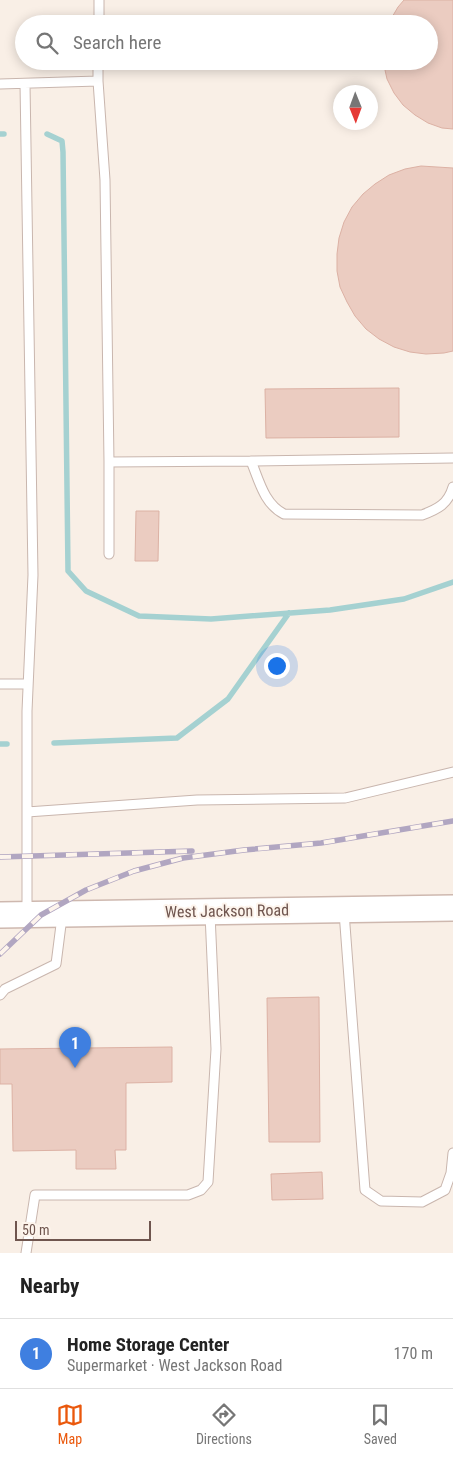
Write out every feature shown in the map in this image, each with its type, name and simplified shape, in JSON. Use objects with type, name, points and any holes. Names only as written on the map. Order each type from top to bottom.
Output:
[{"type":"street","name":"West Jackson Road","points":[[0,915],[453,908]]},
{"type":"lane","points":[[99,0],[99,15]]},
{"type":"lane","points":[[98,70],[105,180],[109,554]]},
{"type":"lane","points":[[0,84],[98,81]]},
{"type":"lane","points":[[25,84],[33,575],[28,684],[27,914]]},
{"type":"lane","points":[[109,462],[453,458]]},
{"type":"lane","points":[[251,461],[264,494],[274,509],[284,514],[422,515],[439,508],[451,495],[453,487]]},
{"type":"lane","points":[[0,684],[28,684]]},
{"type":"lane","points":[[27,812],[197,800],[345,798],[453,772]]},
{"type":"lane","points":[[344,909],[365,1190],[381,1201],[422,1202],[445,1190],[451,1173],[453,1153]]},
{"type":"lane","points":[[26,1253],[35,1195],[188,1195],[201,1190],[208,1182],[216,1049],[210,912]]},
{"type":"lane","points":[[0,995],[5,989],[56,964],[63,914]]},
{"type":"building","points":[[404,0],[453,0],[453,129],[442,128],[428,123],[415,115],[403,105],[387,79],[385,70],[438,70],[438,15],[393,15]]},
{"type":"building","points":[[421,166],[453,168],[453,351],[444,353],[426,354],[410,352],[394,347],[379,339],[366,329],[355,316],[340,287],[337,271],[339,238],[344,222],[352,207],[363,194],[389,175]]},
{"type":"building","points":[[399,388],[399,437],[266,438],[265,389]]},
{"type":"building","points":[[136,511],[159,511],[158,561],[135,561]]},
{"type":"building","points":[[319,997],[320,1142],[269,1142],[267,998]]},
{"type":"building","points":[[172,1047],[172,1082],[126,1083],[126,1150],[115,1150],[116,1169],[76,1169],[76,1150],[13,1151],[12,1084],[0,1084],[0,1049]]},
{"type":"building","points":[[322,1172],[323,1199],[272,1200],[271,1174]]},
{"type":"waterway","points":[[47,134],[62,141],[63,152],[68,571],[86,591],[139,616],[211,619],[330,610],[404,599],[453,582]]},
{"type":"waterway","points":[[54,743],[177,738],[228,699],[289,613]]},
{"type":"waterway","points":[[0,744],[7,744]]},
{"type":"railway","points":[[0,954],[41,915],[86,890],[134,871],[183,858],[321,843],[453,821]]},
{"type":"railway","points":[[0,857],[192,851]]},
{"type":"place","name":"Home Storage Center","points":[[75,1068]]}]
